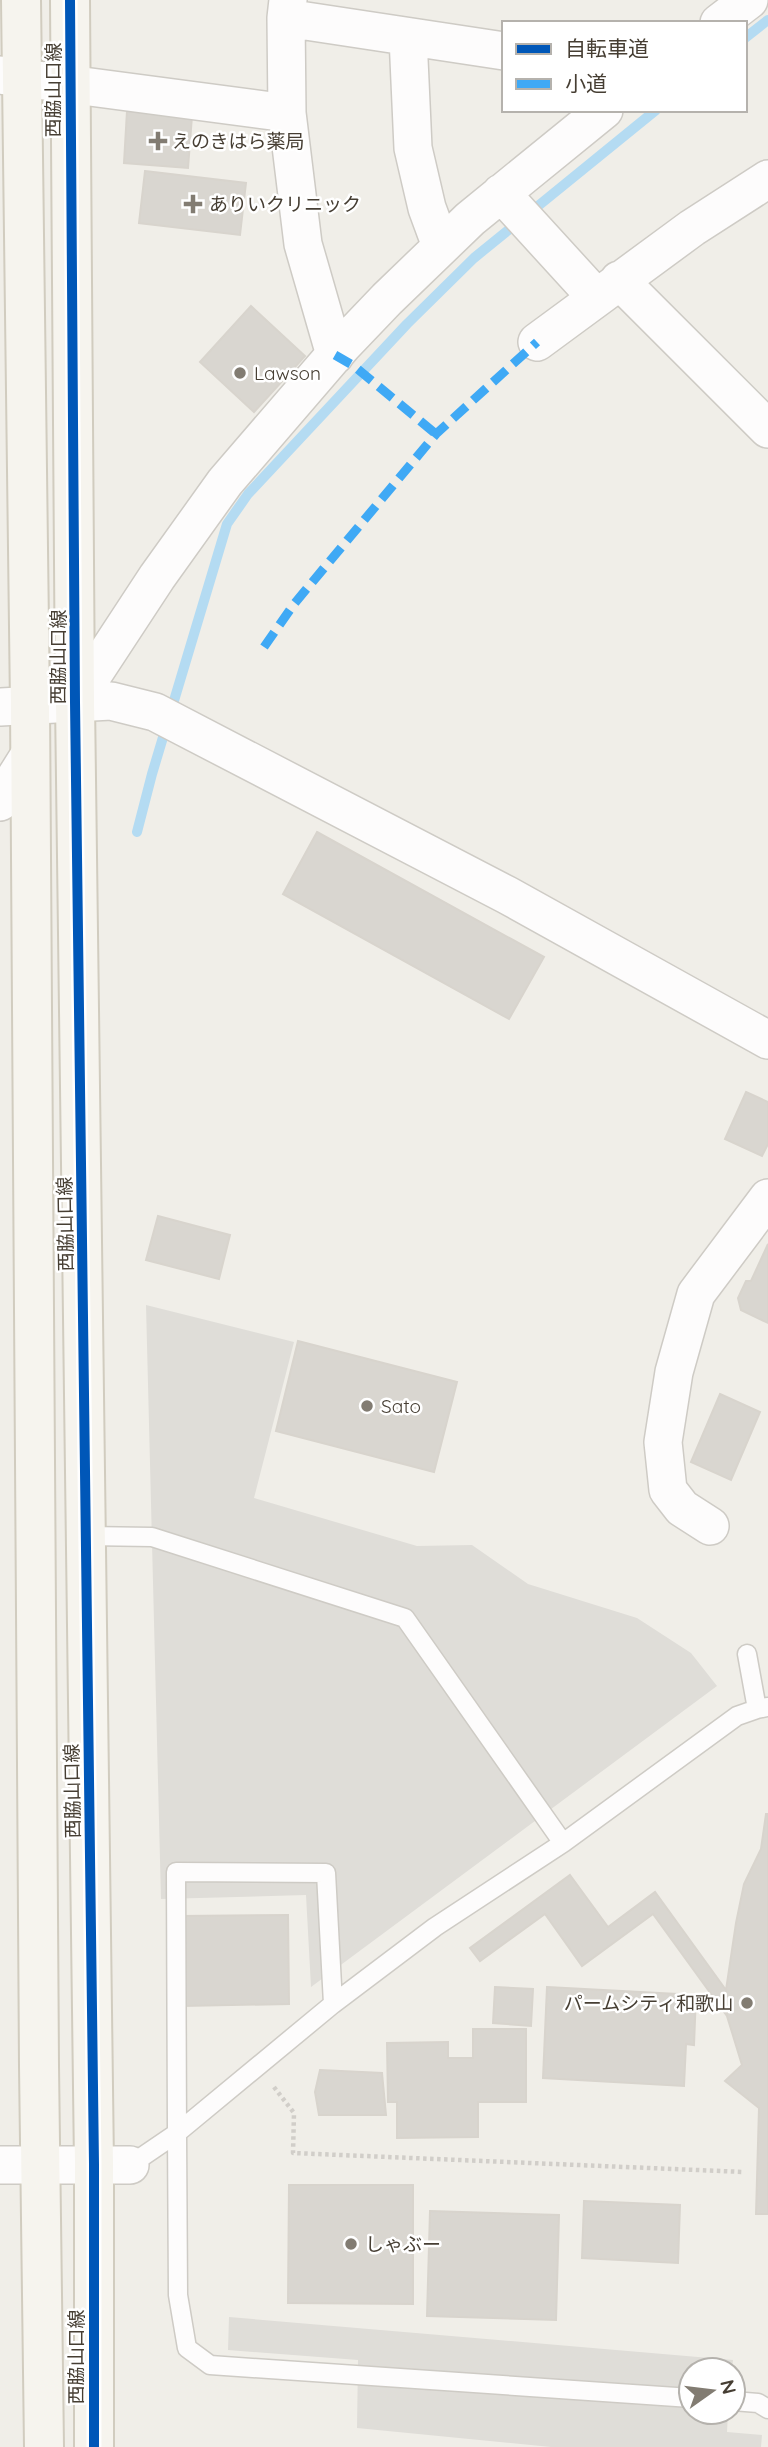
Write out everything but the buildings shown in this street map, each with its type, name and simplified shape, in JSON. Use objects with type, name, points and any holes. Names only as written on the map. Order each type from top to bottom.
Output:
[{"type":"street","name":"西脇山口線","points":[[21,0],[11,76],[15,706],[30,754],[44,2447]]},
{"type":"street","name":"西脇山口線","points":[[70,0],[75,702],[87,1536],[112,2164],[94,2447]]},
{"type":"street","points":[[722,21],[749,0]]},
{"type":"street","points":[[345,343],[303,244],[288,113],[296,15],[408,37],[502,51]]},
{"type":"street","points":[[408,37],[413,148],[427,208],[441,246]]},
{"type":"street","points":[[11,76],[288,113]]},
{"type":"street","points":[[75,702],[157,577],[225,482],[345,343],[441,246],[501,193],[602,112]]},
{"type":"street","points":[[537,342],[692,228],[768,178]]},
{"type":"street","points":[[501,193],[541,236],[608,289],[768,429]]},
{"type":"street","points":[[15,706],[111,701],[168,719],[507,895],[768,1040]]},
{"type":"street","points":[[0,802],[30,754]]},
{"type":"street","points":[[710,1526],[682,1508],[668,1490],[663,1442],[674,1372],[696,1294],[768,1198]]},
{"type":"street","points":[[0,2165],[112,2164]]},
{"type":"lane","points":[[87,1536],[152,1537],[405,1618],[562,1843]]},
{"type":"lane","points":[[112,2164],[177,2133],[332,2004],[435,1927],[562,1843],[737,1716],[763,1708],[747,1654]]},
{"type":"lane","points":[[332,2004],[326,1873],[176,1872],[178,2295],[187,2348],[210,2365],[677,2397]]},
{"type":"lane","points":[[747,2402],[758,2403],[768,2409]]},
{"type":"path","points":[[258,2066],[294,2113],[293,2153],[744,2172]]},
{"type":"shaded area","points":[[146,1305],[294,1342],[254,1498],[417,1546],[472,1545],[528,1584],[637,1618],[691,1653],[717,1686],[311,1987],[306,1895],[161,1899]]},
{"type":"shaded area","points":[[229,2317],[686,2356],[677,2356],[677,2426],[727,2426],[727,2432],[762,2435],[761,2447],[551,2447],[357,2428],[358,2360],[228,2350]]},
{"type":"waterway","points":[[747,36],[768,20]]},
{"type":"waterway","points":[[137,832],[227,524],[248,494],[407,324],[474,258],[654,112]]},
{"type":"marked path","points":[[264,647],[294,604],[436,434],[537,342]]},
{"type":"marked path","points":[[335,355],[354,366],[436,434]]},
{"type":"cycle path","points":[[70,0],[75,702],[94,2164],[94,2447]]},
{"type":"place","name":"えのきはら薬局","points":[[158,141]]},
{"type":"place","name":"ありいクリニック","points":[[193,204]]},
{"type":"place","name":"Lawson","points":[[240,373]]},
{"type":"place","name":"Sato","points":[[367,1406]]},
{"type":"place","name":"パームシティ和歌山","points":[[747,2003]]},
{"type":"place","name":"しゃぶー","points":[[351,2244]]}]
